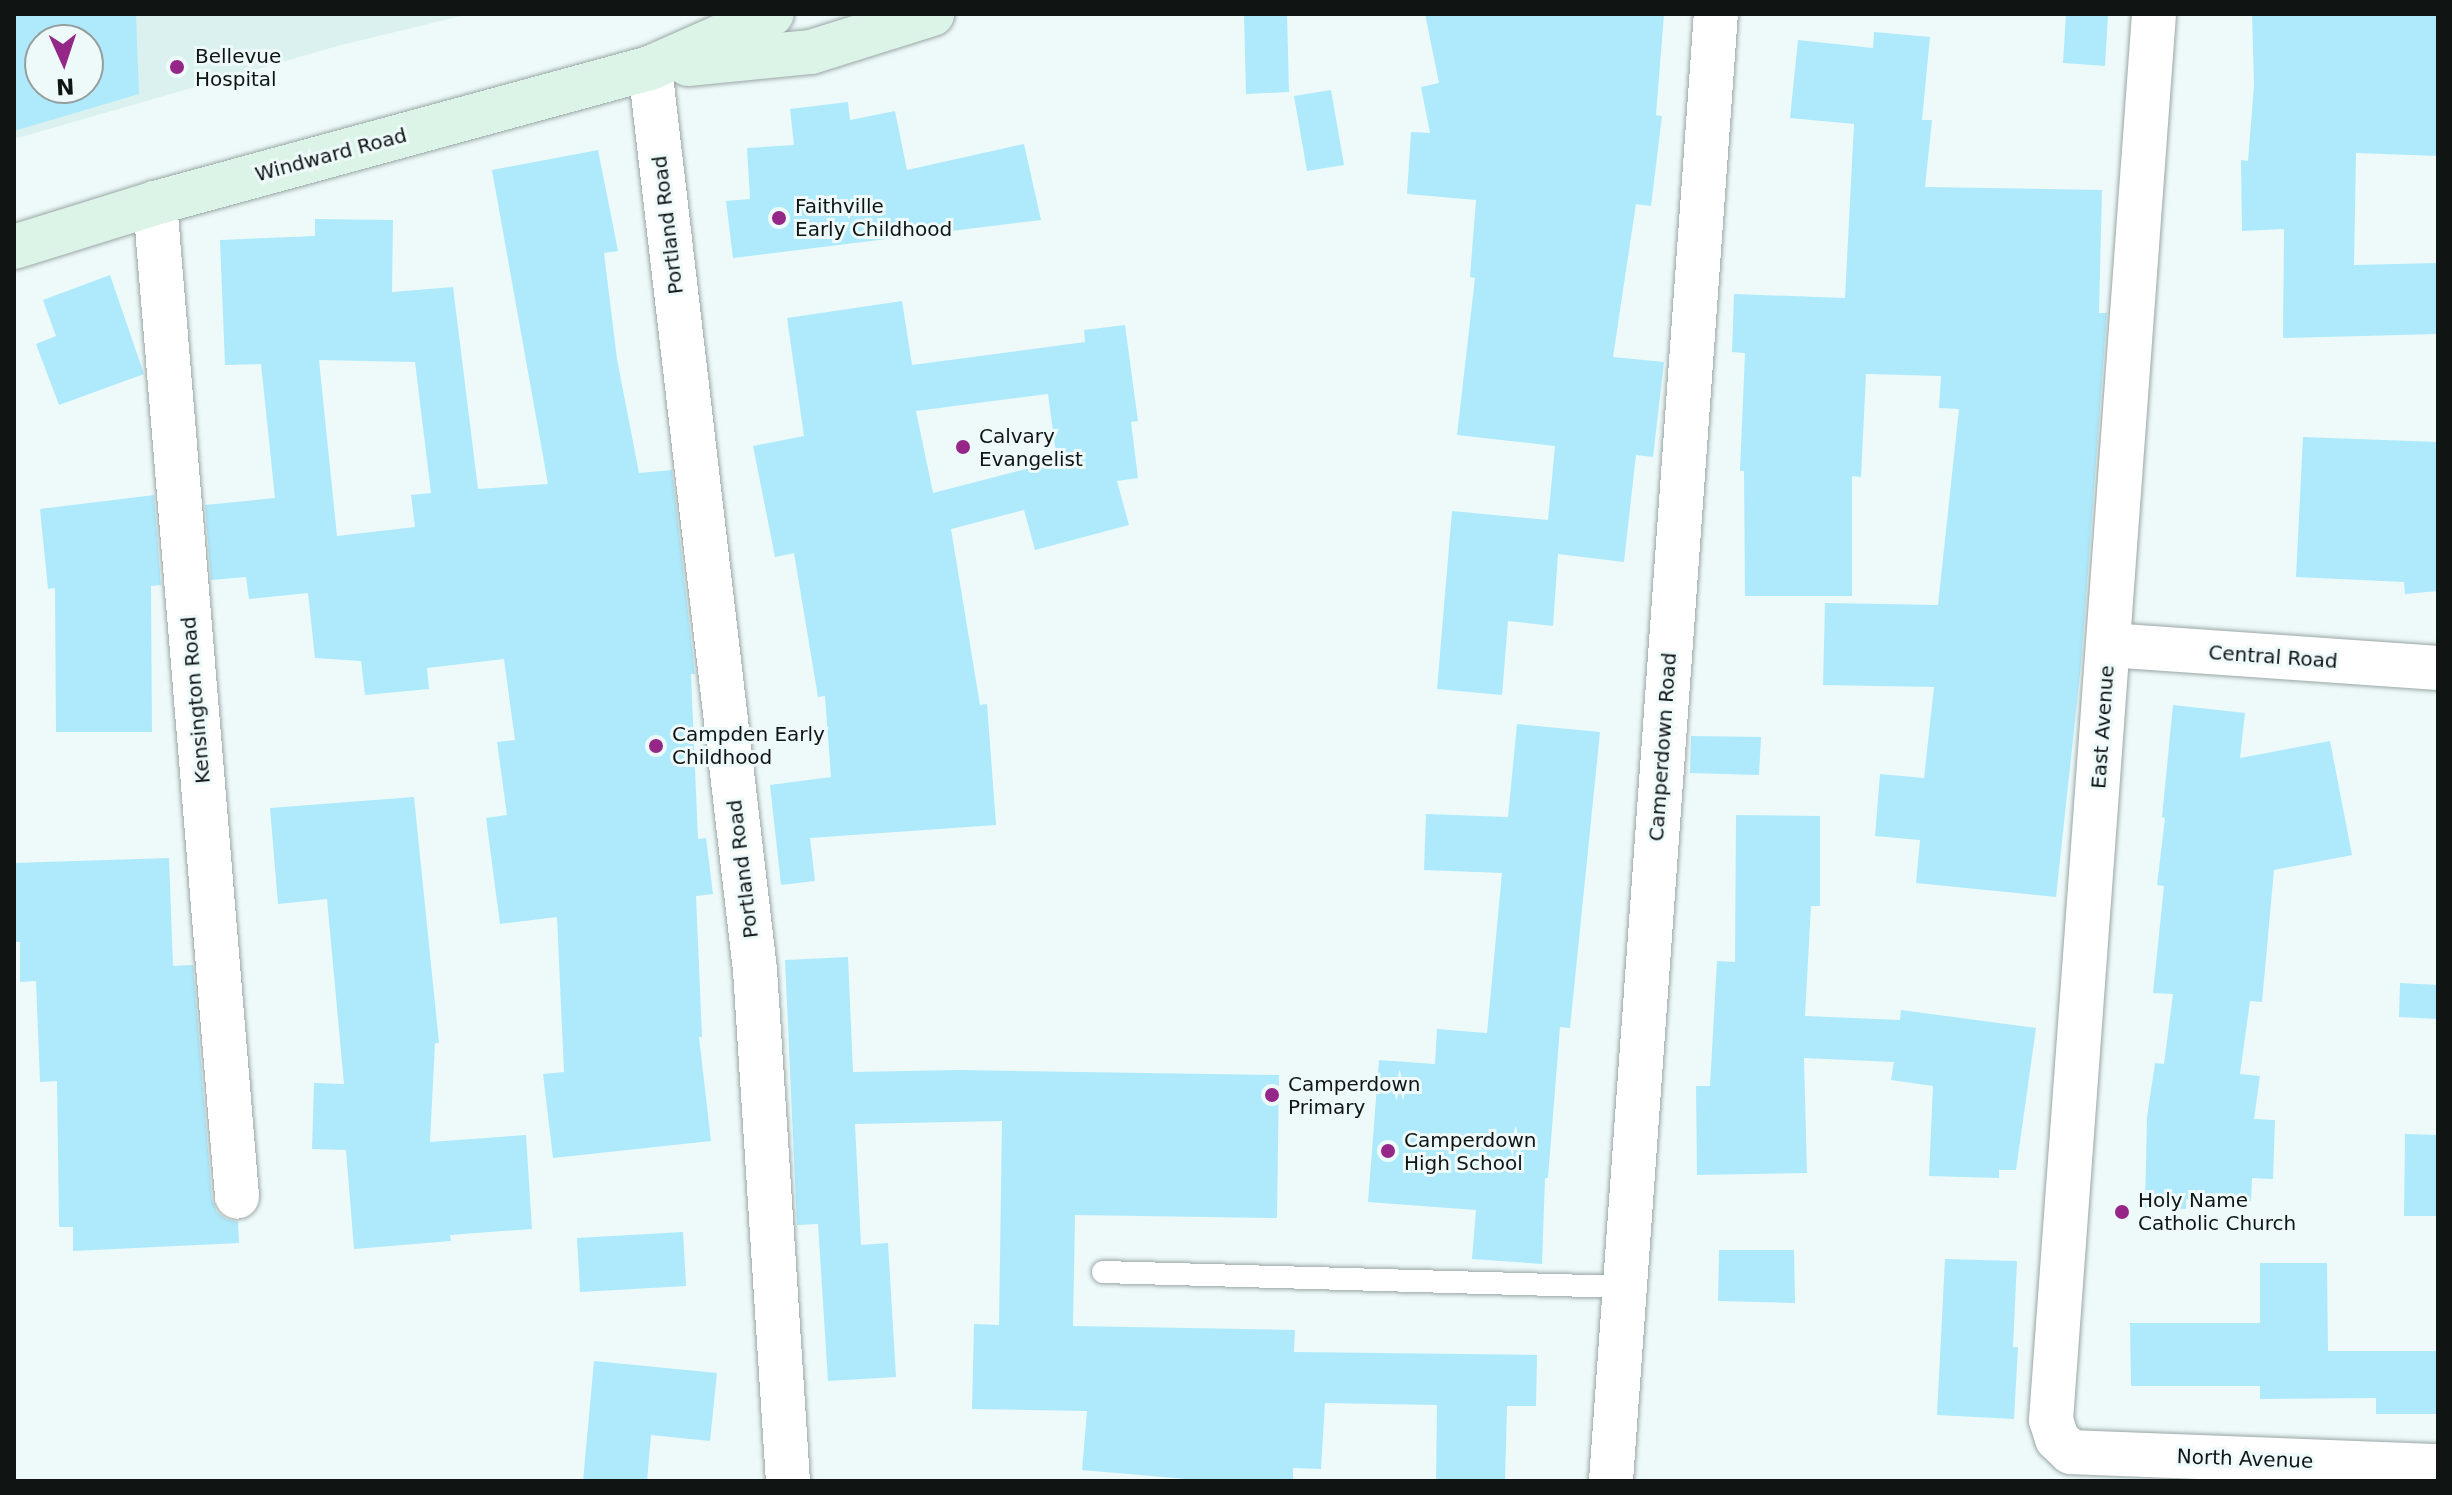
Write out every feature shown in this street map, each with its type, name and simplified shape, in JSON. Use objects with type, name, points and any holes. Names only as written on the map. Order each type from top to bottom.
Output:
[{"type":"main road","name":"Windward Road","points":[[14,247],[155,203],[650,68],[772,14]]},
{"type":"main road","name":"Windward Road","points":[[650,68],[811,52],[932,14]]},
{"type":"street","name":"Camperdown Road","points":[[1611,1481],[1716,14]]},
{"type":"street","name":"East Avenue","points":[[2057,1439],[2051,1420],[2154,14]]},
{"type":"street","name":"Portland Road","points":[[650,68],[755,970],[788,1481]]},
{"type":"street","name":"Kensington Road","points":[[155,203],[237,1197]]},
{"type":"street","name":"Central Road","points":[[2109,645],[2438,668]]},
{"type":"street","name":"North Avenue","points":[[2057,1439],[2071,1452],[2438,1466]]},
{"type":"lane","points":[[1103,1272],[1624,1287]]},
{"type":"shaded area","name":"Bellevue Hospital","points":[[14,14],[470,14],[341,45],[14,139]]},
{"type":"building","points":[[14,14],[136,14],[139,94],[14,131]]},
{"type":"building","points":[[1244,14],[1287,14],[1289,92],[1246,94]]},
{"type":"building","points":[[1425,14],[1664,14],[1656,115],[1662,116],[1651,206],[1636,204],[1613,357],[1664,362],[1653,457],[1636,455],[1624,562],[1558,554],[1553,626],[1508,621],[1502,695],[1437,689],[1452,511],[1548,520],[1555,446],[1457,435],[1475,278],[1470,277],[1476,200],[1407,194],[1411,132],[1430,133],[1421,87],[1439,83]]},
{"type":"building","points":[[2066,14],[2108,16],[2105,66],[2063,63]]},
{"type":"building","points":[[2252,14],[2438,14],[2438,156],[2356,153],[2354,265],[2438,263],[2438,334],[2283,338],[2284,229],[2242,231],[2241,160],[2248,161],[2254,85]]},
{"type":"building","points":[[1874,32],[1930,37],[1922,120],[1932,120],[1925,187],[2102,190],[2099,313],[2107,313],[2081,665],[2056,897],[1916,883],[1920,840],[1875,836],[1880,774],[1924,778],[1934,687],[1823,685],[1825,603],[1938,605],[1959,409],[1939,408],[1941,376],[1866,374],[1861,477],[1852,476],[1852,596],[1745,596],[1744,471],[1740,471],[1745,353],[1732,352],[1734,294],[1845,298],[1854,124],[1790,118],[1798,40],[1873,48]]},
{"type":"building","points":[[1331,90],[1344,165],[1307,171],[1294,96]]},
{"type":"building","points":[[848,102],[850,120],[895,111],[907,170],[1024,144],[1041,220],[733,258],[726,201],[750,199],[747,148],[794,145],[790,109]]},
{"type":"building","points":[[598,150],[618,251],[604,253],[617,359],[639,473],[672,470],[695,674],[691,674],[698,839],[706,838],[713,894],[696,896],[702,1037],[699,1037],[711,1141],[553,1158],[543,1074],[564,1072],[557,917],[500,924],[486,818],[507,815],[497,742],[515,740],[504,659],[427,668],[429,689],[365,695],[361,661],[315,658],[308,593],[249,599],[246,577],[211,580],[205,505],[275,498],[261,364],[225,365],[220,240],[315,236],[315,219],[393,220],[392,292],[453,287],[478,489],[548,484],[492,170]],"holes":[[[319,360],[415,362],[431,493],[411,495],[415,527],[337,536]]]},
{"type":"building","points":[[110,275],[144,374],[59,405],[36,344],[56,336],[43,300]]},
{"type":"building","points":[[902,301],[912,365],[1085,342],[1084,330],[1125,325],[1138,421],[1131,422],[1138,478],[1117,481],[1129,525],[1035,550],[1024,510],[951,529],[980,705],[987,704],[996,825],[810,838],[815,881],[781,885],[770,785],[831,777],[825,696],[818,697],[794,553],[775,557],[753,446],[804,436],[787,318]],"holes":[[[1048,394],[1057,461],[933,493],[916,411]]]},
{"type":"building","points":[[2303,437],[2438,442],[2438,591],[2405,594],[2404,582],[2296,577]]},
{"type":"building","points":[[154,495],[161,585],[151,586],[152,732],[56,732],[55,588],[48,589],[40,509]]},
{"type":"building","points":[[2173,705],[2245,713],[2240,758],[2330,741],[2352,855],[2274,870],[2262,1002],[2250,1001],[2240,1074],[2260,1076],[2254,1119],[2275,1120],[2273,1179],[2252,1178],[2251,1201],[2186,1199],[2186,1209],[2145,1208],[2147,1117],[2155,1063],[2164,1064],[2173,994],[2153,993],[2164,886],[2157,885]]},
{"type":"building","points":[[1517,724],[1600,732],[1570,1028],[1560,1027],[1548,1178],[1545,1178],[1542,1264],[1472,1259],[1476,1210],[1368,1202],[1379,1060],[1435,1064],[1437,1029],[1487,1033],[1502,873],[1424,870],[1426,814],[1508,817]]},
{"type":"building","points":[[1691,736],[1761,737],[1759,775],[1690,773]]},
{"type":"building","points":[[414,797],[439,1043],[435,1043],[430,1142],[526,1135],[532,1229],[450,1235],[451,1241],[354,1249],[346,1150],[312,1149],[314,1083],[344,1084],[327,899],[278,904],[270,808]]},
{"type":"building","points":[[1736,815],[1820,816],[1820,906],[1811,906],[1805,1016],[1900,1020],[1901,1010],[2036,1028],[2016,1170],[1999,1170],[1999,1178],[1929,1176],[1933,1086],[1891,1080],[1894,1062],[1804,1058],[1807,1173],[1697,1175],[1696,1086],[1710,1086],[1717,961],[1735,962]]},
{"type":"building","points":[[169,858],[173,966],[193,965],[212,1199],[217,1212],[226,1219],[238,1222],[239,1243],[73,1251],[73,1227],[59,1227],[57,1081],[40,1082],[36,981],[20,982],[20,942],[14,942],[14,863]]},
{"type":"building","points":[[848,957],[853,1072],[959,1070],[1279,1075],[1277,1218],[1075,1215],[1073,1326],[1295,1330],[1294,1352],[1537,1355],[1536,1406],[1507,1406],[1505,1481],[1436,1481],[1437,1405],[1325,1403],[1321,1469],[1293,1468],[1293,1481],[1209,1481],[1082,1470],[1087,1411],[972,1409],[974,1324],[999,1325],[1002,1121],[855,1124],[861,1245],[888,1243],[896,1377],[828,1381],[818,1224],[797,1225],[785,960]]},
{"type":"building","points":[[2400,983],[2438,985],[2438,1019],[2399,1017]]},
{"type":"building","points":[[2405,1134],[2438,1135],[2438,1216],[2404,1216]]},
{"type":"building","points":[[683,1232],[686,1286],[580,1292],[577,1238]]},
{"type":"building","points":[[1719,1250],[1794,1250],[1795,1303],[1718,1301]]},
{"type":"building","points":[[1945,1259],[2017,1261],[2013,1347],[2018,1347],[2014,1419],[1937,1415]]},
{"type":"building","points":[[2260,1263],[2327,1263],[2328,1351],[2438,1351],[2438,1414],[2376,1414],[2376,1398],[2260,1399],[2260,1386],[2131,1386],[2130,1323],[2260,1323]]},
{"type":"building","points":[[594,1361],[717,1373],[710,1441],[651,1435],[647,1481],[583,1481]]},
{"type":"place","name":"Bellevue Hospital","points":[[177,67]]},
{"type":"place","name":"Faithville Early Childhood","points":[[779,218]]},
{"type":"place","name":"Calvary Evangelist","points":[[963,447]]},
{"type":"place","name":"Campden Early Childhood","points":[[656,746]]},
{"type":"place","name":"Camperdown Primary","points":[[1272,1095]]},
{"type":"place","name":"Camperdown High School","points":[[1388,1151]]},
{"type":"place","name":"Holy Name Catholic Church","points":[[2122,1212]]}]
